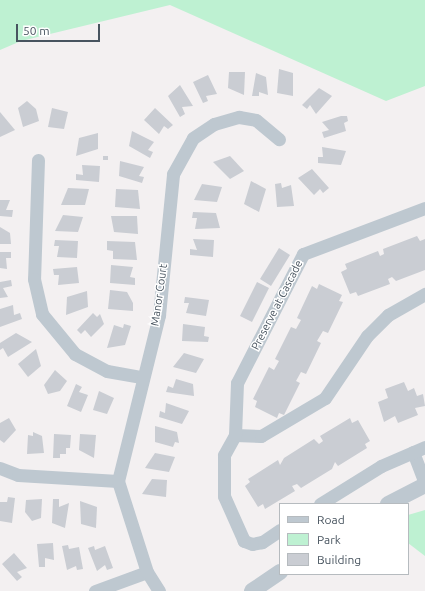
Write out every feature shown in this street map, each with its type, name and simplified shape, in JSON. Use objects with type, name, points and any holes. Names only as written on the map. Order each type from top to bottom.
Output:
[{"type":"street","name":"Manor Court","points":[[118,481],[141,377],[159,315],[173,174],[193,138],[214,124],[240,117],[256,120],[279,139]]},
{"type":"street","points":[[38,160],[34,279],[42,314],[75,354],[107,371],[141,377]]},
{"type":"street","name":"Preserve at Cascade","points":[[279,530],[252,544],[244,541],[224,496],[224,455],[235,435],[237,383],[303,254],[425,208]]},
{"type":"street","points":[[235,435],[261,436],[325,398],[367,336],[388,315],[425,294]]},
{"type":"street","points":[[322,503],[381,466],[419,449],[425,484],[390,503]]},
{"type":"street","points":[[0,468],[18,475],[118,481],[147,572],[159,591]]},
{"type":"street","points":[[95,591],[147,572]]},
{"type":"street","points":[[252,591],[279,573]]},
{"type":"green space","points":[[0,0],[425,0],[425,86],[386,101],[170,5],[21,41],[0,50]]},
{"type":"green space","points":[[425,510],[425,556],[409,544],[409,515]]},
{"type":"building","points":[[279,69],[293,73],[293,96],[277,93]]},
{"type":"building","points":[[229,72],[245,72],[244,95],[228,88]]},
{"type":"building","points":[[256,73],[266,77],[268,95],[259,92],[259,96],[252,96]]},
{"type":"building","points":[[208,75],[217,94],[206,96],[208,101],[203,103],[193,82]]},
{"type":"building","points":[[180,85],[193,106],[182,107],[185,114],[180,117],[168,96]]},
{"type":"building","points":[[319,88],[332,96],[316,114],[310,105],[307,109],[302,105]]},
{"type":"building","points":[[27,101],[36,109],[39,121],[23,127],[18,108]]},
{"type":"building","points":[[52,108],[68,112],[64,129],[48,127]]},
{"type":"building","points":[[155,108],[173,125],[168,129],[164,126],[159,134],[144,120]]},
{"type":"building","points":[[0,112],[15,130],[0,137]]},
{"type":"building","points":[[341,116],[347,116],[348,121],[344,123],[346,131],[324,138],[322,132],[329,130],[322,122]]},
{"type":"building","points":[[132,131],[154,142],[148,150],[153,152],[150,158],[129,146]]},
{"type":"building","points":[[98,133],[98,149],[76,156],[79,138]]},
{"type":"building","points":[[322,147],[346,151],[341,165],[318,163],[318,157],[323,157]]},
{"type":"building","points":[[103,156],[108,156],[108,160],[103,160]]},
{"type":"building","points":[[230,156],[244,171],[230,179],[213,162]]},
{"type":"building","points":[[120,161],[144,167],[139,176],[144,177],[142,183],[119,176]]},
{"type":"building","points":[[82,165],[100,166],[99,182],[76,180],[76,174],[83,175]]},
{"type":"building","points":[[312,169],[329,188],[323,193],[320,189],[314,195],[298,178]]},
{"type":"building","points":[[251,181],[266,189],[259,212],[244,204]]},
{"type":"building","points":[[281,183],[282,188],[291,185],[294,206],[277,207],[275,184]]},
{"type":"building","points":[[202,184],[222,187],[217,202],[194,200]]},
{"type":"building","points":[[68,188],[89,189],[85,205],[61,205]]},
{"type":"building","points":[[116,189],[138,190],[140,209],[115,207]]},
{"type":"building","points":[[0,200],[10,200],[6,210],[13,210],[12,217],[0,216]]},
{"type":"building","points":[[193,212],[216,213],[220,228],[195,229],[197,218],[192,218]]},
{"type":"building","points":[[63,215],[83,217],[78,232],[55,231]]},
{"type":"building","points":[[111,216],[137,216],[138,234],[114,232]]},
{"type":"building","points":[[0,227],[10,233],[11,244],[0,244]]},
{"type":"building","points":[[417,236],[420,241],[425,239],[425,270],[396,281],[392,277],[388,279],[390,284],[358,296],[356,292],[350,294],[341,272],[347,269],[345,264],[378,251],[380,256],[384,254],[383,249]]},
{"type":"building","points":[[193,239],[214,240],[213,257],[190,255],[190,249],[197,250]]},
{"type":"building","points":[[55,240],[78,241],[77,258],[57,257],[59,246],[54,246]]},
{"type":"building","points":[[107,241],[135,242],[137,260],[113,259],[113,251],[107,250]]},
{"type":"building","points":[[279,248],[290,255],[271,286],[260,279]]},
{"type":"building","points":[[0,252],[11,252],[11,258],[6,258],[7,269],[0,268]]},
{"type":"building","points":[[111,265],[133,267],[130,277],[135,278],[135,285],[110,283]]},
{"type":"building","points":[[77,267],[79,283],[58,285],[59,275],[54,275],[53,269]]},
{"type":"building","points":[[11,280],[12,286],[3,288],[8,297],[0,298],[0,282]]},
{"type":"building","points":[[257,282],[269,288],[252,322],[240,316]]},
{"type":"building","points":[[319,284],[342,295],[339,301],[343,302],[328,333],[323,331],[317,341],[321,343],[306,374],[301,372],[296,381],[300,383],[284,415],[279,413],[277,418],[255,407],[257,401],[253,399],[269,367],[274,370],[279,361],[275,359],[291,327],[296,329],[301,320],[297,318],[312,286],[317,289]]},
{"type":"building","points":[[110,290],[127,292],[133,303],[133,311],[108,309]]},
{"type":"building","points":[[87,291],[88,307],[66,315],[67,297]]},
{"type":"building","points":[[185,297],[209,300],[206,316],[186,313],[189,303],[184,303]]},
{"type":"building","points":[[13,305],[14,315],[20,313],[22,319],[0,327],[0,309]]},
{"type":"building","points":[[93,313],[97,317],[100,314],[104,324],[91,337],[85,330],[81,334],[77,330]]},
{"type":"building","points":[[124,324],[131,326],[125,345],[107,348],[114,325],[123,328]]},
{"type":"building","points":[[183,324],[205,327],[204,336],[209,337],[208,342],[182,341]]},
{"type":"building","points":[[16,333],[32,342],[8,357],[3,348],[0,350],[0,343]]},
{"type":"building","points":[[36,349],[41,366],[28,377],[18,364]]},
{"type":"building","points":[[184,353],[204,359],[196,373],[173,367]]},
{"type":"building","points":[[55,370],[67,381],[60,391],[48,394],[44,385]]},
{"type":"building","points":[[176,379],[193,384],[194,396],[166,392],[168,386],[173,388]]},
{"type":"building","points":[[404,382],[408,391],[414,388],[417,396],[423,394],[425,406],[415,408],[418,415],[398,423],[395,416],[384,422],[378,402],[388,398],[385,389]]},
{"type":"building","points":[[76,384],[82,387],[79,392],[88,395],[81,412],[67,406]]},
{"type":"building","points":[[99,391],[114,398],[107,414],[93,410]]},
{"type":"building","points":[[166,403],[189,411],[182,424],[159,417],[160,411],[165,413]]},
{"type":"building","points":[[9,418],[16,430],[4,443],[0,440],[0,423]]},
{"type":"building","points":[[350,418],[352,423],[358,420],[370,441],[365,444],[367,448],[338,466],[335,462],[332,469],[301,488],[297,484],[292,486],[295,491],[265,509],[263,504],[258,507],[245,486],[250,482],[248,479],[278,460],[280,465],[284,458],[314,439],[319,444],[323,441],[320,436]]},
{"type":"building","points":[[155,426],[177,432],[179,443],[175,442],[173,447],[155,442]]},
{"type":"building","points":[[33,432],[42,436],[44,453],[27,454],[28,435],[33,436]]},
{"type":"building","points":[[54,434],[71,435],[70,448],[66,448],[66,454],[60,454],[60,458],[53,458]]},
{"type":"building","points":[[80,434],[96,435],[94,458],[79,450]]},
{"type":"building","points":[[155,453],[175,457],[169,472],[145,468]]},
{"type":"building","points":[[152,479],[167,480],[166,497],[142,494]]},
{"type":"building","points":[[8,497],[15,498],[12,523],[0,521],[0,502],[7,502]]},
{"type":"building","points":[[42,499],[41,518],[32,521],[25,512],[26,500]]},
{"type":"building","points":[[53,499],[59,499],[59,507],[69,503],[65,528],[52,523]]},
{"type":"building","points":[[80,501],[97,507],[96,528],[81,524]]},
{"type":"building","points":[[53,543],[54,560],[45,558],[45,567],[39,567],[37,544]]},
{"type":"building","points":[[68,545],[69,549],[79,547],[83,569],[77,570],[76,566],[67,570],[62,546]]},
{"type":"building","points":[[94,546],[95,550],[105,546],[113,568],[107,570],[105,565],[97,571],[88,548]]},
{"type":"building","points":[[14,553],[27,568],[17,572],[22,577],[17,581],[2,564]]}]
